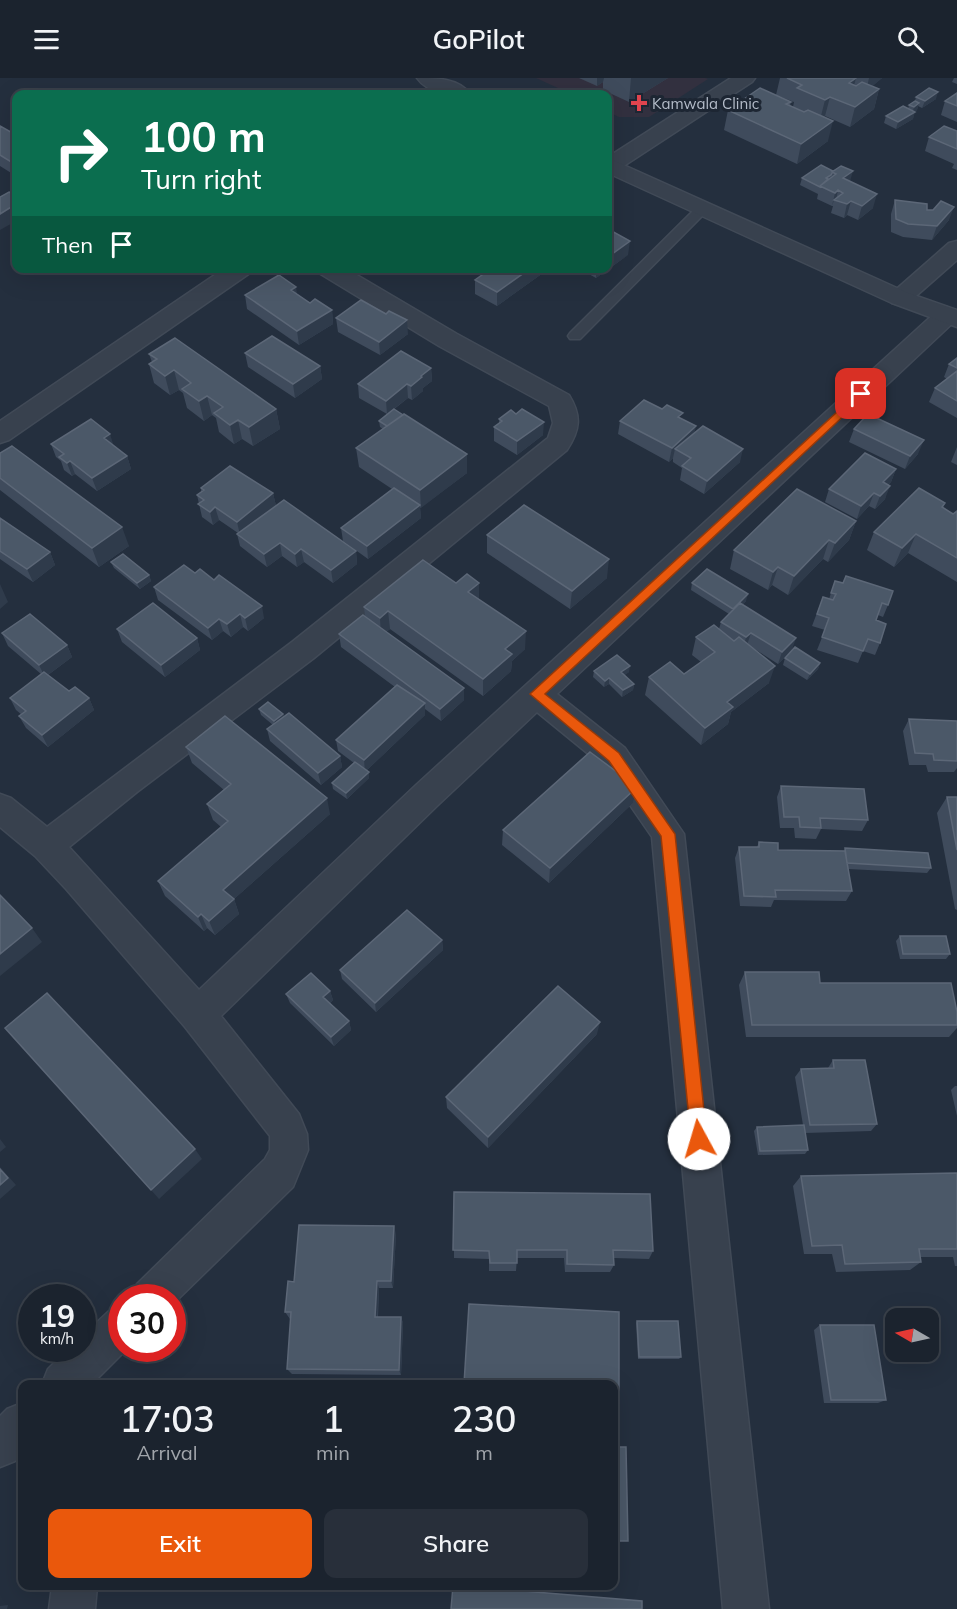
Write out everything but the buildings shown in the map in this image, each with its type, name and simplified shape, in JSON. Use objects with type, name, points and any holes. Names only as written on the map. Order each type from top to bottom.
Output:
[{"type":"street","points":[[427,78],[452,90]]},
{"type":"street","points":[[612,163],[745,78]]},
{"type":"street","points":[[198,1015],[536,694],[952,317],[900,298],[704,207],[612,168]]},
{"type":"street","points":[[900,298],[957,248]]},
{"type":"street","points":[[0,434],[235,273]]},
{"type":"street","points":[[47,846],[126,783],[303,651],[558,444],[566,430],[566,416],[560,402],[448,340],[335,273]]},
{"type":"street","points":[[536,694],[614,757],[668,834],[746,1609]]},
{"type":"street","points":[[0,807],[47,846],[198,1015],[286,1127],[291,1142],[279,1173],[165,1284]]},
{"type":"street","points":[[67,1380],[108,1340]]},
{"type":"street","points":[[101,1380],[108,1355]]},
{"type":"street","points":[[0,1446],[18,1428]]},
{"type":"street","points":[[72,1609],[74,1590]]},
{"type":"lane","points":[[575,336],[704,207]]},
{"type":"shaded area","name":"Kamwala Clinic","points":[[536,78],[708,79],[649,117],[619,117],[612,114],[612,90],[562,90]]},
{"type":"place","name":"Kamwala Clinic","points":[[639,103]]},
{"type":"route","points":[[699,1139],[668,834],[614,757],[536,694],[861,394]]}]
